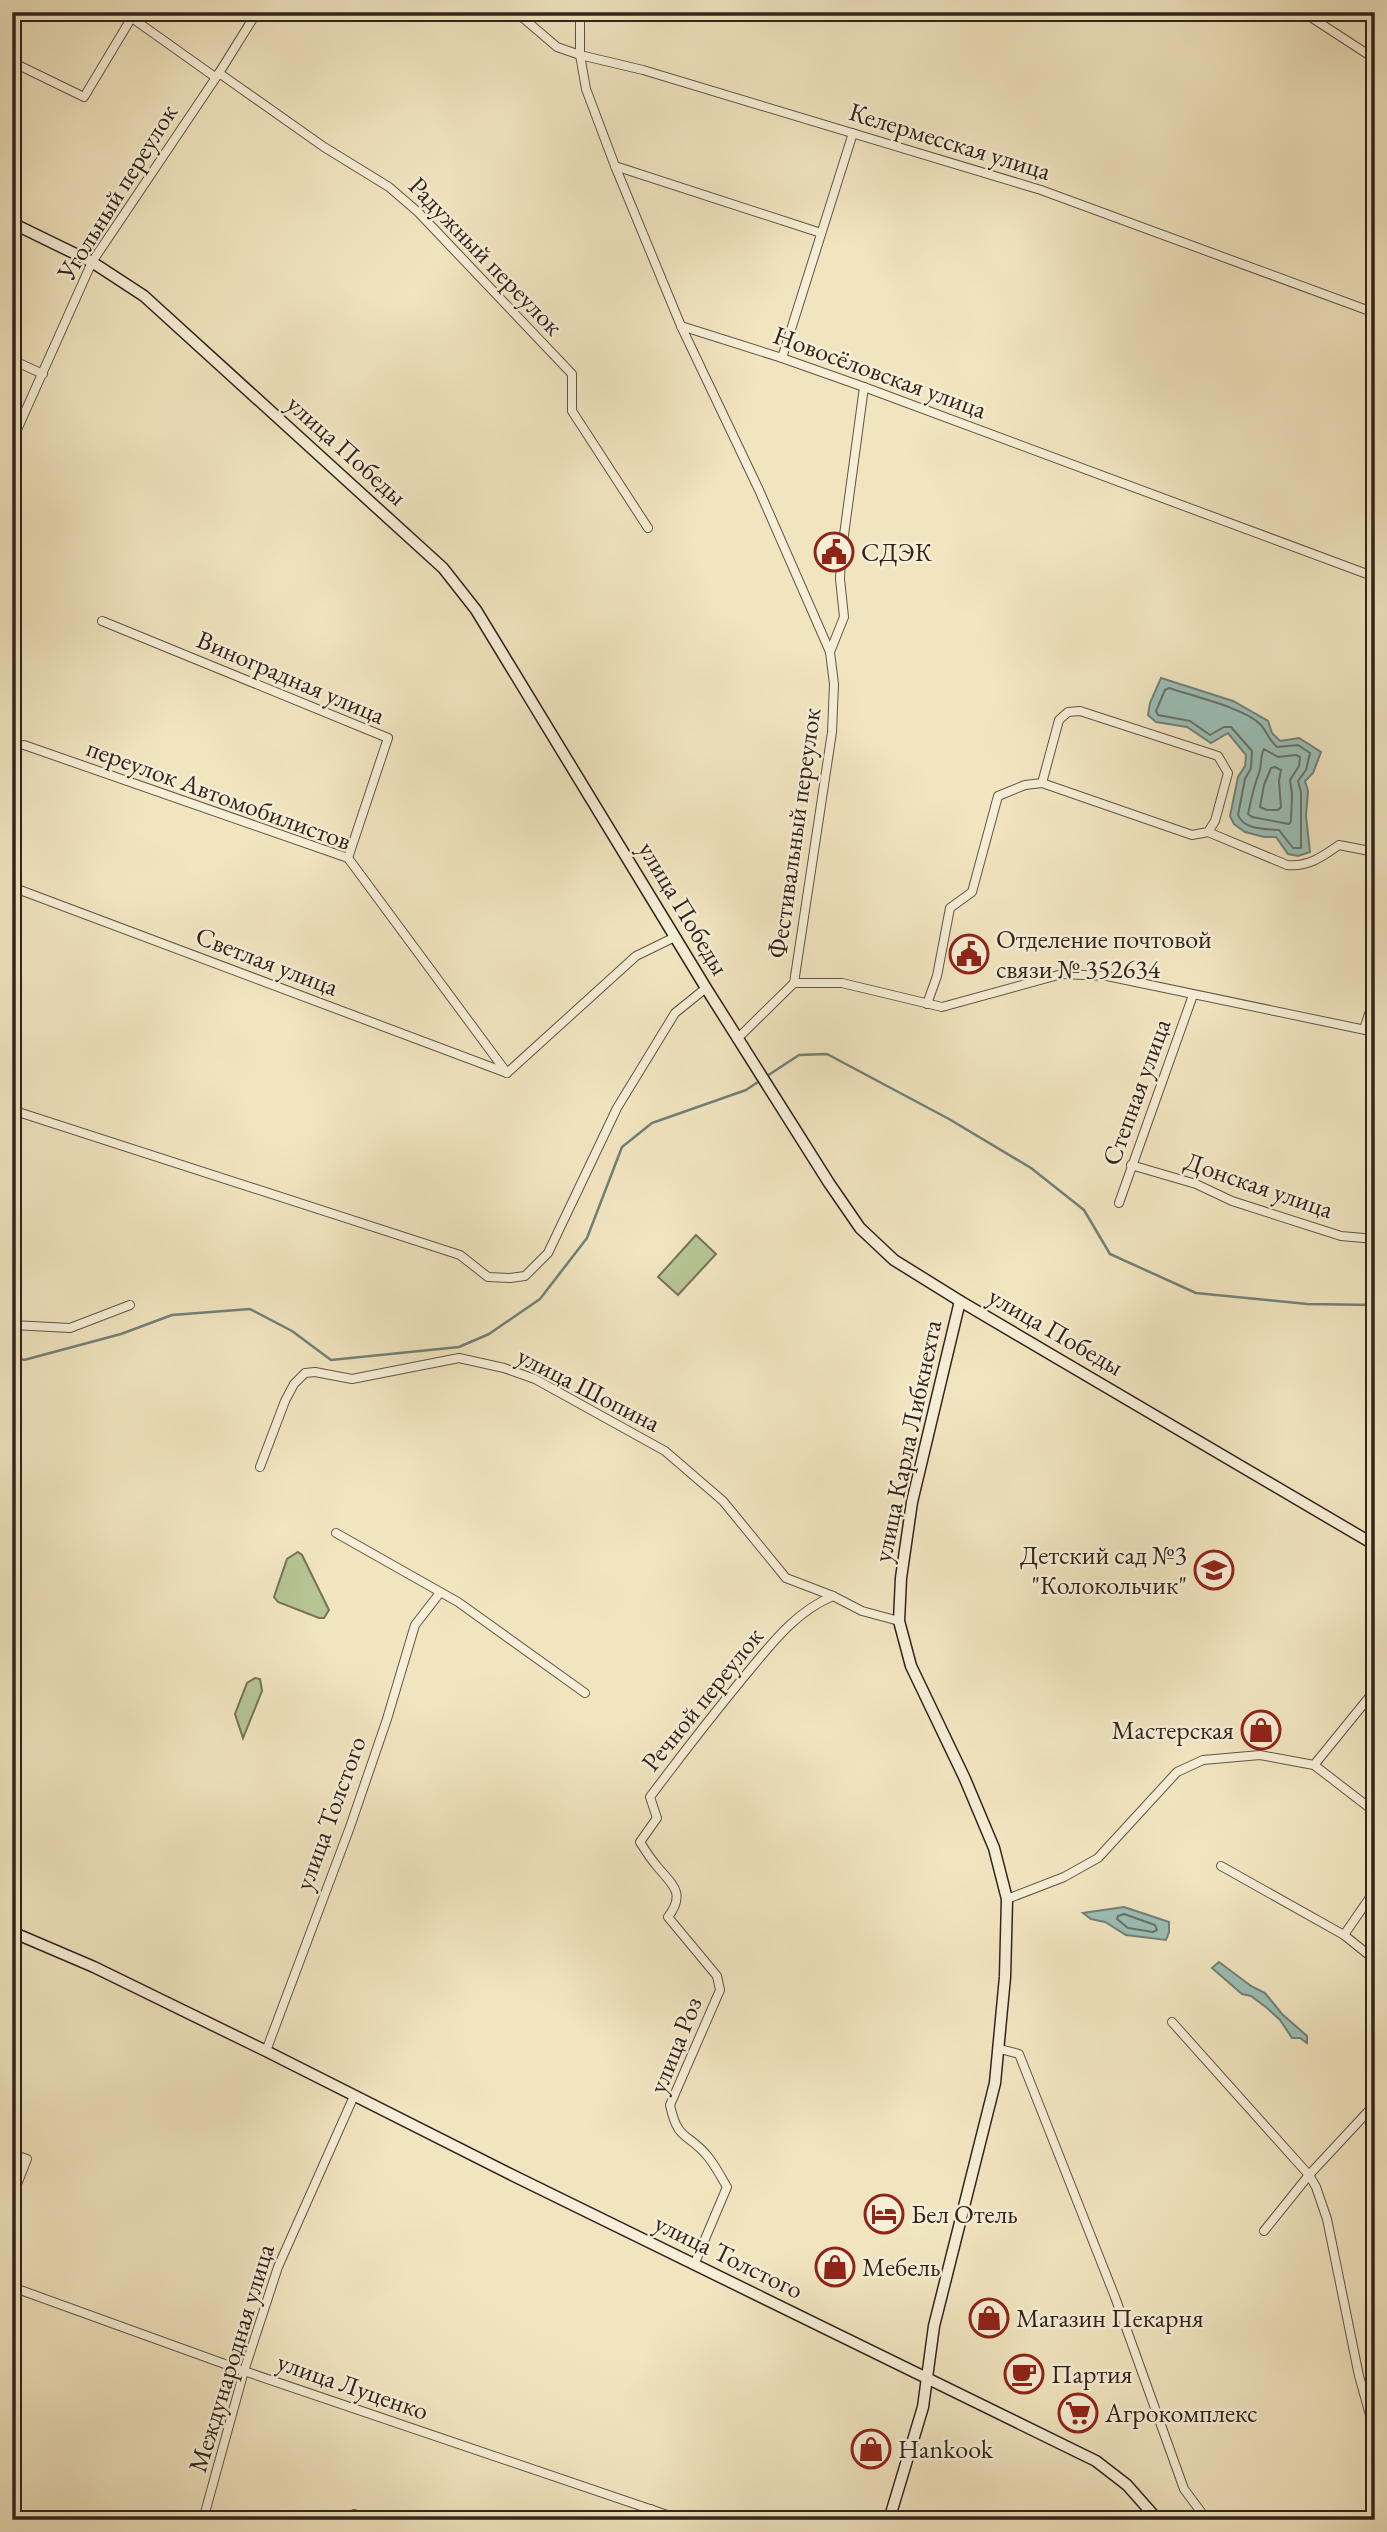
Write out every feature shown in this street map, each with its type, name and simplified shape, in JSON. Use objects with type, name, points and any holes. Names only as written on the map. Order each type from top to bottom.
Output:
[{"type":"street","name":"Радужный переулок","points":[[121,12],[133,15],[324,147],[389,187],[418,212],[572,374],[572,411],[648,528]]},
{"type":"street","name":"Угольный переулок","points":[[12,441],[92,262],[257,12]]},
{"type":"street","name":"Келермесская улица","points":[[516,12],[558,47],[580,55],[643,70],[1041,190],[1375,313]]},
{"type":"street","points":[[580,12],[580,55],[586,89],[681,327]]},
{"type":"street","points":[[1303,12],[1375,60]]},
{"type":"street","points":[[12,62],[84,97],[133,15]]},
{"type":"street","points":[[782,358],[853,134]]},
{"type":"street","points":[[615,166],[821,233]]},
{"type":"street","name":"улица Победы","points":[[12,223],[92,262],[144,296],[443,568],[477,610],[754,1066],[860,1228],[894,1261],[1375,1545]]},
{"type":"street","name":"Новосёловская улица","points":[[681,327],[864,387],[1375,577]]},
{"type":"street","name":"Фестивальный переулок","points":[[681,327],[759,490],[830,652],[834,684],[832,733],[794,984],[737,1039]]},
{"type":"street","points":[[12,360],[43,374]]},
{"type":"street","name":"Фестивальный переулок","points":[[830,652],[844,617],[841,557],[864,387]]},
{"type":"street","name":"Виноградная улица","points":[[102,621],[388,738],[348,858]]},
{"type":"street","points":[[1042,783],[1059,720],[1068,712],[1080,711],[1218,756],[1228,773],[1215,821],[1208,832]]},
{"type":"street","name":"переулок Автомобилистов","points":[[24,746],[348,858],[507,1073]]},
{"type":"street","points":[[927,1004],[937,976],[950,908],[972,892],[998,796],[1025,785],[1042,783],[1192,835],[1208,832],[1287,865],[1301,866],[1321,858],[1339,845],[1375,852]]},
{"type":"street","name":"Светлая улица","points":[[12,887],[507,1073]]},
{"type":"street","points":[[507,1073],[636,956],[675,937]]},
{"type":"street","name":"Степная улица","points":[[794,984],[842,983],[942,1007],[1062,974],[1107,976],[1375,1032]]},
{"type":"street","points":[[12,1110],[460,1255],[488,1277],[525,1276],[548,1253],[617,1108],[675,1013],[706,988]]},
{"type":"street","name":"Степная улица","points":[[1119,1203],[1193,995]]},
{"type":"street","points":[[1364,1029],[1375,996]]},
{"type":"street","name":"Донская улица","points":[[1131,1165],[1196,1184],[1232,1201],[1341,1236],[1375,1239]]},
{"type":"street","name":"улица Карла Либкнехта","points":[[889,2520],[923,2407],[934,2326],[995,2083],[1006,1954],[1007,1899],[994,1848],[965,1779],[911,1666],[899,1621],[901,1578],[912,1502],[960,1301]]},
{"type":"street","points":[[12,1325],[70,1328],[130,1305]]},
{"type":"street","name":"улица Шопина","points":[[260,1467],[285,1401],[294,1384],[305,1373],[315,1372],[352,1379],[459,1358],[504,1368],[535,1379],[665,1451],[723,1501],[786,1578],[833,1596],[862,1611],[899,1621]]},
{"type":"street","points":[[336,1533],[439,1594],[458,1602],[585,1693]]},
{"type":"street","name":"улица Толстого","points":[[266,2051],[350,1827],[387,1719],[415,1625],[439,1594]]},
{"type":"street","name":"Речной переулок","points":[[668,1917],[675,1908],[675,1888],[640,1842],[657,1818],[650,1797],[692,1741],[787,1626],[816,1603],[833,1596]]},
{"type":"street","points":[[1314,1765],[1375,1690]]},
{"type":"street","points":[[1007,1899],[1064,1877],[1098,1858],[1177,1772],[1203,1760],[1260,1755],[1314,1765],[1375,1812]]},
{"type":"street","points":[[1221,1866],[1344,1935],[1375,1960]]},
{"type":"street","points":[[1344,1935],[1375,1890]]},
{"type":"street","name":"улица Роз","points":[[668,1917],[717,1976],[720,1990],[670,2105],[674,2124],[683,2136],[708,2156],[727,2187],[694,2264]]},
{"type":"street","name":"улица Толстого","points":[[12,1932],[81,1961],[266,2051],[1096,2461],[1127,2485],[1158,2520]]},
{"type":"street","points":[[1172,2022],[1316,2186],[1327,2219],[1359,2376],[1370,2415],[1375,2421]]},
{"type":"street","points":[[1000,2049],[1019,2054],[1115,2297],[1184,2489],[1207,2520]]},
{"type":"street","name":"Международная улица","points":[[203,2520],[243,2371],[278,2267],[354,2096]]},
{"type":"street","points":[[1264,2231],[1309,2175],[1375,2104]]},
{"type":"street","points":[[12,2154],[27,2159],[12,2197]]},
{"type":"street","name":"улица Луценко","points":[[12,2287],[243,2371],[682,2520]]},
{"type":"street","points":[[648,2520],[651,2509]]},
{"type":"street","points":[[354,2514],[376,2520]]},
{"type":"green space","points":[[696,1235],[716,1254],[678,1295],[658,1277]]},
{"type":"green space","points":[[298,1552],[302,1555],[329,1610],[324,1618],[278,1602],[274,1597],[287,1559]]},
{"type":"green space","points":[[255,1678],[260,1679],[262,1691],[243,1738],[235,1714],[247,1683]]},
{"type":"water","points":[[1161,678],[1233,701],[1268,721],[1272,733],[1280,741],[1299,738],[1321,752],[1313,773],[1305,781],[1308,791],[1306,816],[1310,852],[1298,856],[1288,854],[1276,837],[1245,832],[1234,824],[1230,816],[1238,777],[1245,766],[1246,755],[1228,733],[1211,743],[1187,727],[1156,722],[1148,715]]},
{"type":"water","points":[[1124,1907],[1169,1922],[1166,1940],[1126,1935],[1083,1913]]},
{"type":"water","points":[[1219,1962],[1265,1993],[1282,2014],[1307,2036],[1307,2043],[1300,2038],[1292,2038],[1280,2020],[1267,2008],[1251,1996],[1242,1994],[1212,1968]]},
{"type":"waterway","points":[[767,1076],[799,1055],[827,1054],[949,1119],[1031,1168],[1084,1210],[1110,1254],[1196,1293],[1307,1304],[1375,1305]]},
{"type":"waterway","points":[[12,1354],[24,1360],[121,1334],[172,1315],[250,1309],[292,1331],[331,1360],[459,1347],[489,1334],[540,1299],[587,1238],[622,1147],[652,1123],[746,1090],[761,1080]]},
{"type":"place","name":"СДЭК","points":[[834,552]]},
{"type":"place","name":"Отделение почтовой связи № 352634","points":[[969,954]]},
{"type":"place","name":"Детский сад №3 \"Колокольчик\"","points":[[1214,1570]]},
{"type":"place","name":"Мастерская","points":[[1261,1730]]},
{"type":"place","name":"Бел Отель","points":[[884,2214]]},
{"type":"place","name":"Мебель","points":[[835,2267]]},
{"type":"place","name":"Магазин Пекарня","points":[[989,2318]]},
{"type":"place","name":"Партия","points":[[1024,2374]]},
{"type":"place","name":"Агрокомплекс","points":[[1078,2413]]},
{"type":"place","name":"Hankook","points":[[871,2449]]}]
